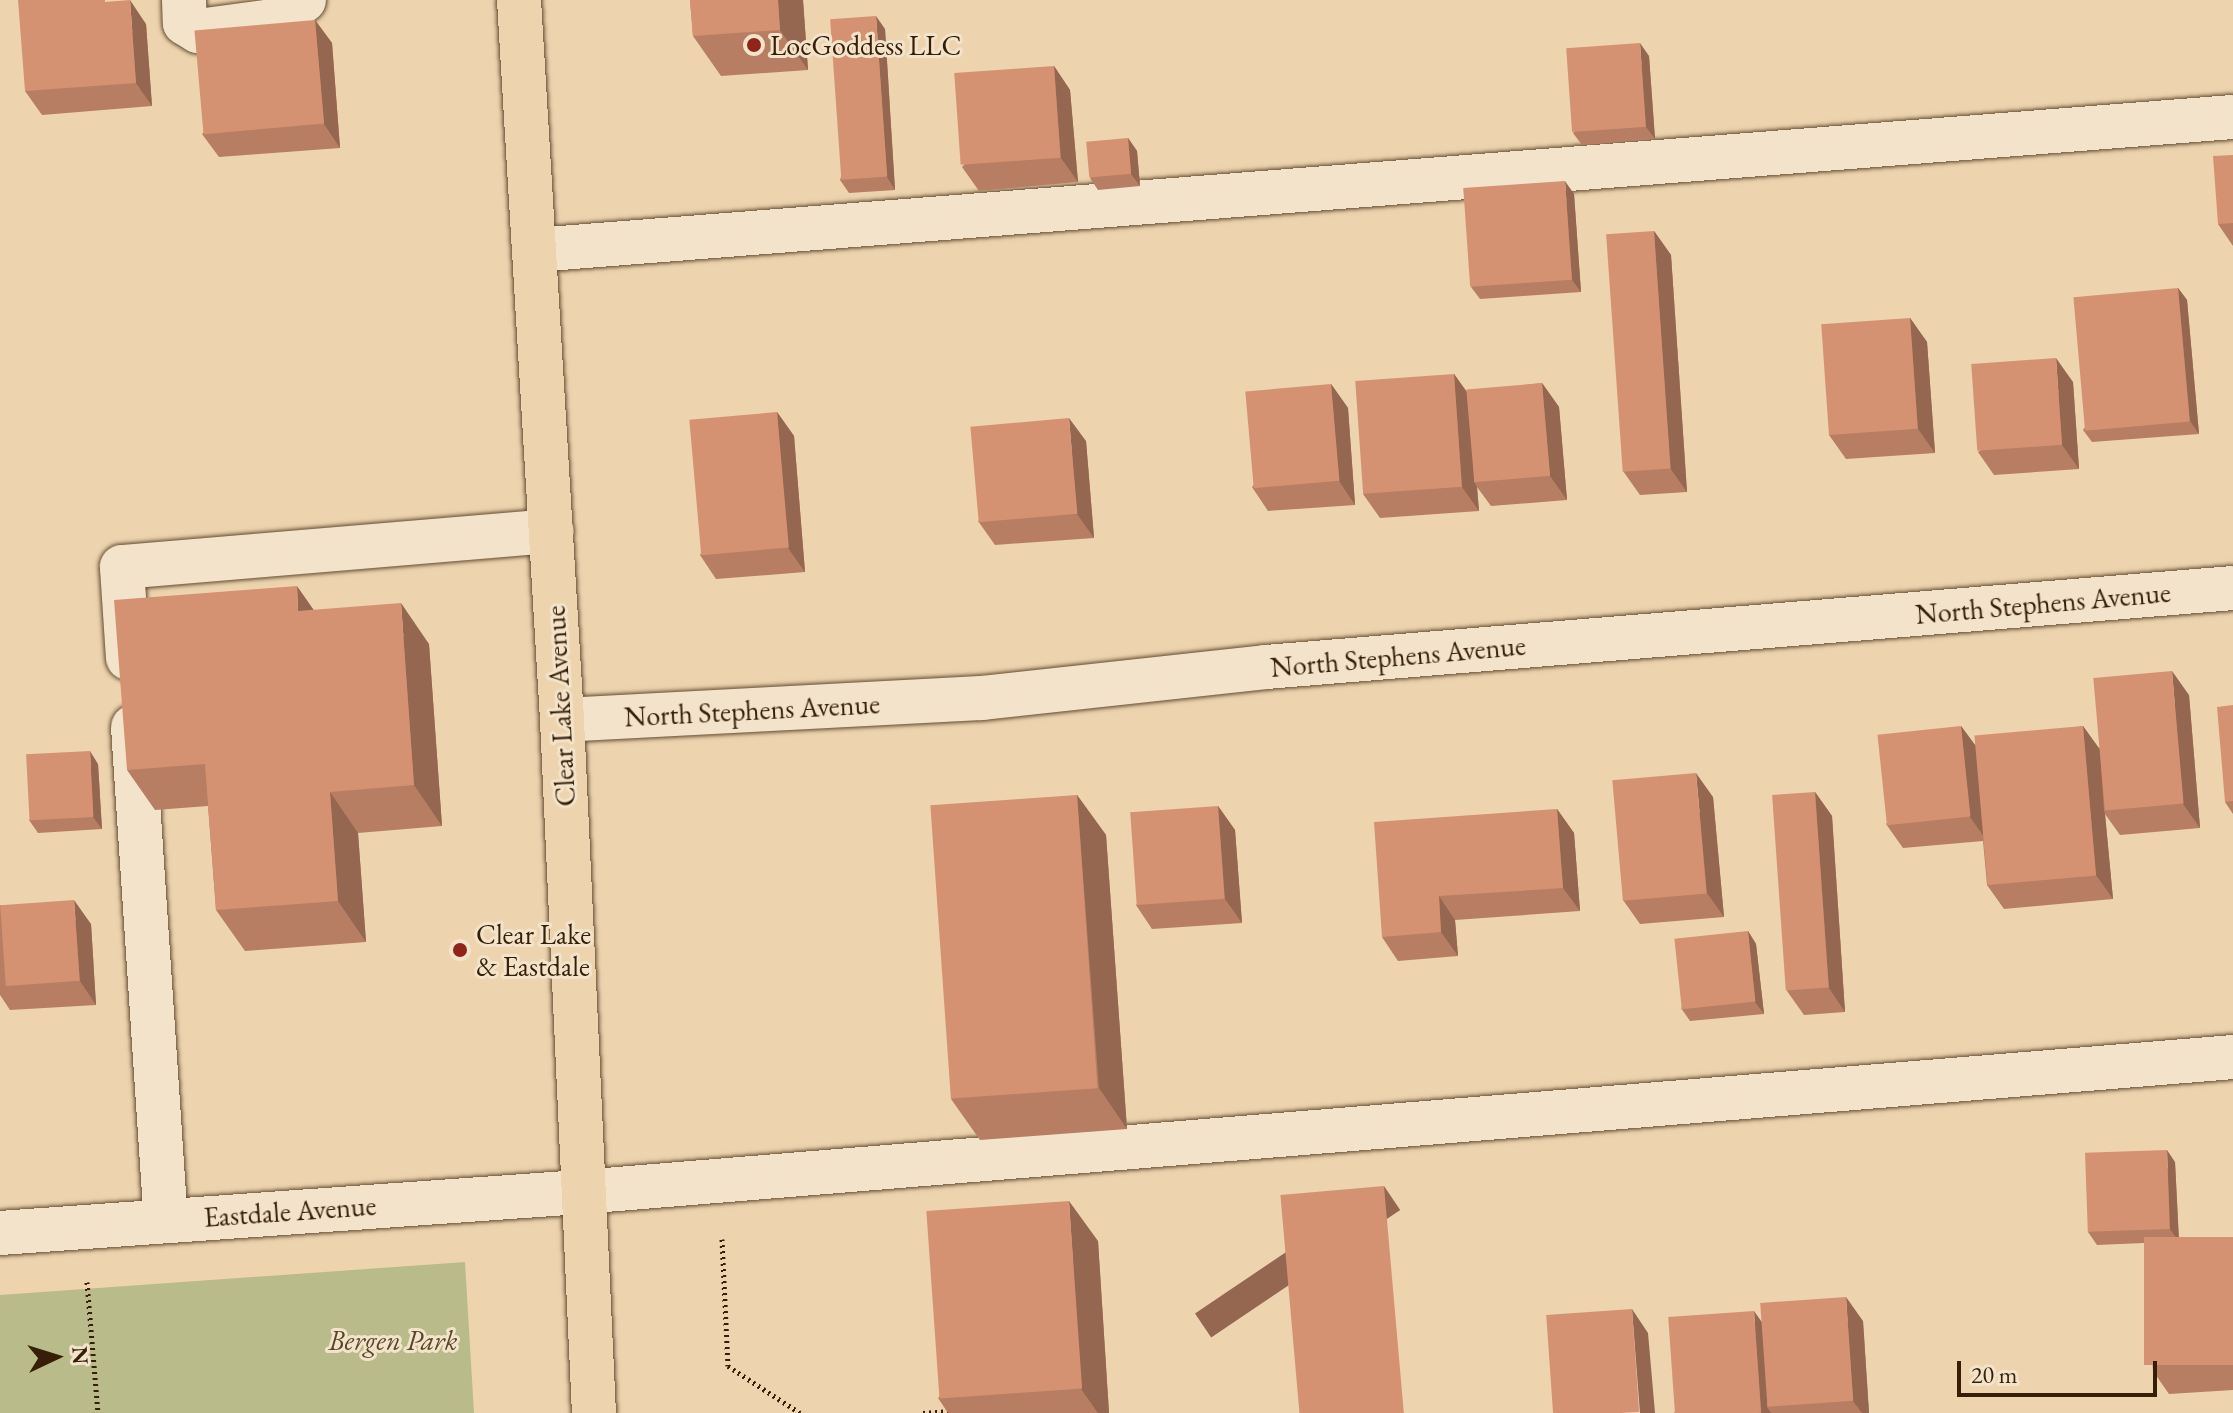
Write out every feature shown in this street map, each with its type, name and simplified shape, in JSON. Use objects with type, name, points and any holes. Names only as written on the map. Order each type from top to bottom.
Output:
[{"type":"main road","name":"Clear Lake Avenue","points":[[519,0],[562,720],[581,1192],[594,1413]]},
{"type":"street","points":[[184,0],[185,23],[198,31],[272,21],[304,0]]},
{"type":"street","points":[[535,250],[2233,117]]},
{"type":"street","points":[[166,1220],[122,567],[551,531]]},
{"type":"street","name":"North Stephens Avenue","points":[[562,720],[982,698],[1266,667],[2233,588]]},
{"type":"street","name":"Eastdale Avenue","points":[[0,1233],[581,1192],[2233,1057]]},
{"type":"path","points":[[82,1227],[98,1413]]},
{"type":"path","points":[[710,1232],[722,1232],[728,1366],[800,1413]]},
{"type":"path","points":[[923,1413],[952,1410]]},
{"type":"green space","name":"Bergen Park","points":[[465,1262],[474,1413],[0,1413],[0,1295]]},
{"type":"building","points":[[18,0],[130,0],[136,83],[25,91]]},
{"type":"building","points":[[690,0],[778,0],[780,30],[693,36]]},
{"type":"building","points":[[876,16],[887,177],[841,180],[830,19]]},
{"type":"building","points":[[315,20],[324,124],[204,134],[194,31]]},
{"type":"building","points":[[1640,43],[1646,127],[1572,132],[1566,48]]},
{"type":"building","points":[[1054,66],[1060,158],[961,165],[954,73]]},
{"type":"building","points":[[1128,138],[1131,174],[1089,178],[1086,142]]},
{"type":"building","points":[[2233,155],[2233,223],[2218,224],[2213,156]]},
{"type":"building","points":[[1565,181],[1572,280],[1470,287],[1463,188]]},
{"type":"building","points":[[1654,231],[1671,468],[1623,472],[1606,234]]},
{"type":"building","points":[[2178,288],[2190,421],[2085,431],[2073,297]]},
{"type":"building","points":[[1910,318],[1918,429],[1829,435],[1821,324]]},
{"type":"building","points":[[2056,358],[2062,445],[1977,451],[1971,364]]},
{"type":"building","points":[[1454,374],[1462,487],[1363,494],[1355,381]]},
{"type":"building","points":[[1542,383],[1550,476],[1474,482],[1466,390]]},
{"type":"building","points":[[1331,384],[1339,481],[1254,488],[1245,391]]},
{"type":"building","points":[[777,412],[789,547],[701,555],[689,420]]},
{"type":"building","points":[[1069,418],[1077,514],[979,522],[970,427]]},
{"type":"building","points":[[297,586],[298,611],[401,603],[414,785],[330,792],[338,901],[216,910],[205,764],[127,770],[114,600]]},
{"type":"building","points":[[2172,671],[2184,803],[2105,810],[2093,678]]},
{"type":"building","points":[[2233,705],[2233,801],[2225,802],[2217,707]]},
{"type":"building","points":[[1961,726],[1971,817],[1887,825],[1877,735]]},
{"type":"building","points":[[2083,726],[2096,875],[1987,885],[1974,735]]},
{"type":"building","points":[[90,751],[93,817],[30,820],[26,754]]},
{"type":"building","points":[[1696,773],[1707,894],[1623,901],[1612,780]]},
{"type":"building","points":[[1815,792],[1829,988],[1786,991],[1772,795]]},
{"type":"building","points":[[1077,795],[1098,1088],[951,1099],[930,805]]},
{"type":"building","points":[[1218,806],[1224,899],[1137,905],[1130,812]]},
{"type":"building","points":[[1557,809],[1563,888],[1439,896],[1441,932],[1382,937],[1374,822]]},
{"type":"building","points":[[74,900],[80,981],[6,986],[0,905]]},
{"type":"building","points":[[1748,931],[1755,1002],[1682,1009],[1674,939]]},
{"type":"building","points":[[2167,1150],[2170,1229],[2088,1232],[2085,1153]]},
{"type":"building","points":[[1384,1186],[1404,1413],[1299,1413],[1280,1195]]},
{"type":"building","points":[[1069,1201],[1082,1389],[939,1399],[926,1211]]},
{"type":"building","points":[[2144,1237],[2233,1237],[2233,1365],[2144,1365]]},
{"type":"building","points":[[1846,1297],[1853,1401],[1767,1407],[1760,1303]]},
{"type":"building","points":[[1632,1309],[1639,1412],[1553,1413],[1546,1315]]},
{"type":"building","points":[[1754,1311],[1761,1413],[1675,1413],[1668,1317]]},
{"type":"place","name":"LocGoddess LLC","points":[[754,45]]},
{"type":"place","name":"Clear Lake & Eastdale","points":[[460,950]]}]
